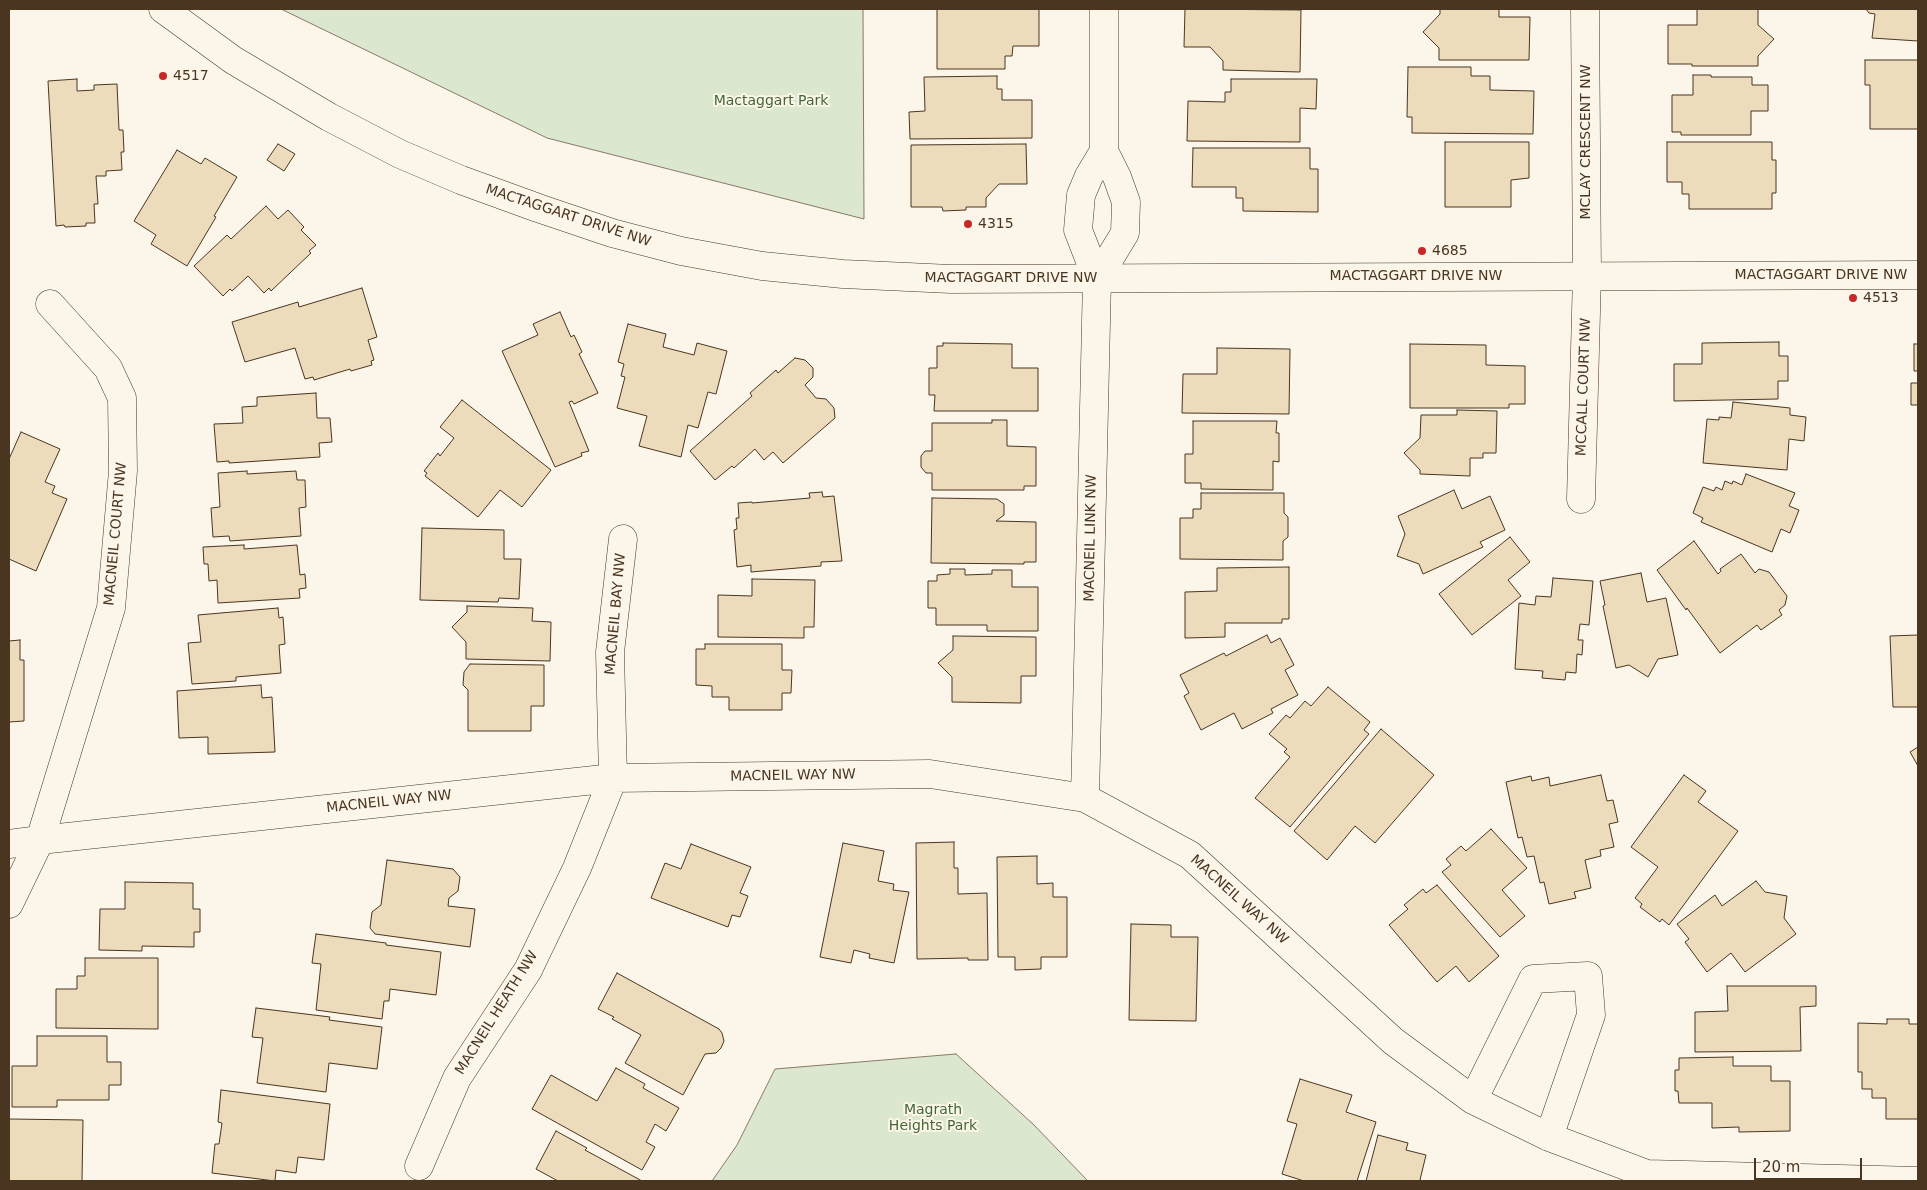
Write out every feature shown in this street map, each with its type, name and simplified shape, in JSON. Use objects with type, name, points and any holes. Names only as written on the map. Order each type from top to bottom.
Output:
[{"type":"street","name":"MACTAGGART DRIVE NW","points":[[163,9],[233,60],[329,117],[400,154],[478,186],[612,233],[681,251],[762,266],[843,274],[951,279],[1918,275]]},
{"type":"street","points":[[1097,279],[1125,233],[1126,202],[1104,151],[1104,9]]},
{"type":"street","name":"MCLAY CRESCENT NW","points":[[1586,9],[1587,275]]},
{"type":"street","points":[[1097,279],[1078,230],[1080,195],[1104,151]]},
{"type":"street","name":"MCCALL COURT NW","points":[[1581,499],[1587,275]]},
{"type":"street","name":"MACNEIL LINK NW","points":[[1085,798],[1097,279]]},
{"type":"street","name":"MACNEIL COURT NW","points":[[9,904],[40,840],[111,608],[123,471],[122,398],[108,368],[50,304]]},
{"type":"street","name":"MACNEIL BAY NW","points":[[613,778],[610,652],[623,539]]},
{"type":"street","name":"MACNEIL WAY NW","points":[[9,844],[613,778],[930,774],[1085,798],[1190,855],[1393,1041],[1473,1100],[1549,1137],[1647,1174],[1918,1181]]},
{"type":"street","name":"MACNEIL HEATH NW","points":[[418,1166],[456,1078],[528,970],[577,868],[613,778]]},
{"type":"street","points":[[1473,1100],[1533,979],[1588,976],[1591,1015],[1549,1137]]},
{"type":"green space","name":"Mactaggart Park","points":[[281,9],[863,9],[864,219],[547,138]]},
{"type":"green space","name":"Magrath Heights Park","points":[[956,1054],[1033,1124],[1088,1181],[712,1181],[737,1145],[775,1069]]},
{"type":"building","points":[[937,9],[1039,9],[1039,46],[1013,46],[1012,56],[1005,56],[1005,69],[937,69]]},
{"type":"building","points":[[1185,9],[1301,10],[1300,72],[1223,70],[1223,61],[1210,47],[1184,47]]},
{"type":"building","points":[[1440,9],[1499,9],[1499,17],[1530,17],[1529,60],[1439,60],[1439,48],[1423,32],[1440,14]]},
{"type":"building","points":[[1697,9],[1758,9],[1758,25],[1774,39],[1758,56],[1758,66],[1668,64],[1668,25],[1697,25]]},
{"type":"building","points":[[1866,9],[1918,9],[1918,41],[1872,38],[1875,14],[1869,13]]},
{"type":"building","points":[[1865,60],[1918,60],[1918,129],[1870,129],[1870,85],[1865,85]]},
{"type":"building","points":[[1408,67],[1471,67],[1471,76],[1490,76],[1490,90],[1534,91],[1533,134],[1412,133],[1412,117],[1407,117]]},
{"type":"building","points":[[1693,75],[1752,77],[1752,85],[1768,85],[1768,111],[1751,111],[1751,135],[1681,135],[1681,132],[1672,132],[1672,95],[1693,95]]},
{"type":"building","points":[[997,76],[997,89],[1002,89],[1002,100],[1032,100],[1032,138],[910,139],[909,112],[925,111],[924,77]]},
{"type":"building","points":[[77,79],[77,91],[94,90],[94,85],[117,84],[119,130],[123,130],[124,152],[121,152],[122,170],[106,171],[106,176],[96,176],[98,204],[94,204],[95,223],[86,223],[86,226],[56,226],[48,81]]},
{"type":"building","points":[[1231,79],[1317,79],[1316,109],[1300,108],[1300,142],[1187,141],[1188,101],[1225,102],[1225,92],[1231,92]]},
{"type":"building","points":[[1445,142],[1529,142],[1529,178],[1511,180],[1511,207],[1445,207]]},
{"type":"building","points":[[1667,142],[1772,142],[1772,160],[1776,160],[1776,193],[1772,193],[1772,209],[1689,209],[1689,194],[1682,194],[1682,182],[1667,182]]},
{"type":"building","points":[[278,144],[295,154],[284,171],[267,160]]},
{"type":"building","points":[[1026,144],[1027,184],[999,184],[986,198],[986,207],[966,207],[966,210],[943,211],[942,207],[911,207],[911,145]]},
{"type":"building","points":[[1193,148],[1310,148],[1310,169],[1318,169],[1318,212],[1243,211],[1243,198],[1236,198],[1236,187],[1192,187]]},
{"type":"building","points":[[177,150],[201,164],[205,158],[237,177],[187,266],[151,244],[156,235],[134,221]]},
{"type":"building","points":[[266,206],[278,219],[288,210],[304,227],[301,230],[316,245],[309,251],[311,253],[271,291],[269,288],[264,293],[248,276],[232,291],[230,289],[223,296],[194,266],[227,235],[231,239]]},
{"type":"building","points":[[362,288],[377,337],[368,340],[374,360],[371,361],[372,365],[351,371],[350,369],[314,380],[313,377],[305,379],[295,348],[245,362],[232,322],[298,302],[299,307]]},
{"type":"building","points":[[560,312],[571,337],[574,335],[582,352],[579,354],[598,393],[574,404],[572,401],[569,402],[589,451],[581,453],[582,456],[555,467],[502,351],[538,335],[533,324]]},
{"type":"building","points":[[628,324],[666,334],[663,347],[694,355],[697,343],[727,351],[716,394],[708,392],[698,428],[688,425],[681,457],[639,446],[647,416],[617,408],[625,377],[621,376],[624,364],[618,362]]},
{"type":"building","points":[[1779,342],[1779,356],[1788,356],[1788,381],[1778,381],[1778,399],[1674,401],[1674,364],[1702,364],[1702,343]]},
{"type":"building","points":[[943,343],[1012,344],[1012,368],[1038,368],[1038,411],[934,411],[935,395],[929,395],[929,368],[937,368],[937,346],[943,346]]},
{"type":"building","points":[[1410,344],[1486,345],[1486,365],[1525,366],[1525,404],[1509,404],[1509,408],[1410,408]]},
{"type":"building","points":[[1914,344],[1918,344],[1918,371],[1914,371]]},
{"type":"building","points":[[1217,348],[1290,349],[1289,414],[1182,413],[1183,374],[1217,374]]},
{"type":"building","points":[[795,358],[805,360],[813,368],[813,377],[805,385],[816,398],[826,399],[834,408],[835,418],[783,463],[773,452],[764,460],[755,449],[734,468],[732,466],[715,480],[690,451],[752,396],[750,393],[776,370],[778,373]]},
{"type":"building","points":[[1911,383],[1918,383],[1918,405],[1911,405]]},
{"type":"building","points":[[316,393],[317,418],[330,418],[332,442],[319,443],[320,457],[229,463],[229,461],[217,462],[214,424],[243,423],[242,407],[257,406],[257,397]]},
{"type":"building","points":[[462,400],[551,470],[522,507],[500,490],[478,517],[425,476],[427,473],[424,471],[438,453],[440,456],[454,438],[440,427]]},
{"type":"building","points":[[1733,402],[1790,408],[1790,415],[1806,417],[1804,441],[1789,439],[1787,470],[1703,463],[1707,419],[1731,418]]},
{"type":"building","points":[[1457,410],[1497,411],[1496,453],[1483,453],[1483,458],[1470,458],[1470,476],[1420,474],[1420,470],[1404,453],[1420,438],[1421,415],[1457,415]]},
{"type":"building","points":[[992,420],[1007,420],[1007,446],[1036,447],[1036,486],[1024,486],[1024,490],[932,490],[932,473],[926,473],[921,467],[921,456],[925,451],[932,451],[932,423],[992,423]]},
{"type":"building","points":[[1193,421],[1277,421],[1276,433],[1279,433],[1279,462],[1273,461],[1273,490],[1201,489],[1201,483],[1185,483],[1185,454],[1193,454]]},
{"type":"building","points":[[21,432],[60,449],[45,482],[55,486],[52,493],[67,499],[36,571],[9,559],[9,459]]},
{"type":"building","points":[[247,471],[247,474],[296,471],[297,480],[305,480],[306,507],[299,508],[301,536],[230,541],[229,536],[213,537],[211,508],[220,507],[218,473]]},
{"type":"building","points":[[1746,474],[1795,493],[1789,506],[1799,510],[1790,533],[1781,529],[1772,552],[1701,522],[1703,518],[1693,513],[1703,487],[1714,491],[1716,487],[1722,490],[1725,481],[1732,484],[1733,481],[1742,485]]},
{"type":"building","points":[[1454,490],[1462,509],[1490,496],[1505,530],[1480,542],[1483,547],[1423,574],[1419,564],[1397,556],[1405,534],[1398,516]]},
{"type":"building","points":[[822,492],[823,497],[834,496],[842,561],[821,562],[821,566],[751,572],[751,565],[737,567],[734,530],[737,529],[736,518],[739,518],[738,503],[810,498],[809,493]]},
{"type":"building","points":[[1201,493],[1284,493],[1284,513],[1288,517],[1288,537],[1283,541],[1283,560],[1180,559],[1180,518],[1193,518],[1193,509],[1201,509]]},
{"type":"building","points":[[932,498],[997,499],[1004,504],[1004,515],[996,521],[1036,522],[1036,562],[1024,562],[1024,564],[931,563]]},
{"type":"building","points":[[422,528],[504,530],[504,559],[521,559],[519,599],[499,598],[498,602],[420,600]]},
{"type":"building","points":[[1510,537],[1530,562],[1508,580],[1521,596],[1472,635],[1439,594]]},
{"type":"building","points":[[1694,541],[1718,574],[1721,571],[1720,569],[1741,554],[1755,573],[1759,569],[1769,572],[1787,596],[1785,605],[1779,610],[1782,615],[1761,630],[1757,625],[1720,653],[1657,570]]},
{"type":"building","points":[[244,545],[244,549],[297,545],[300,575],[305,574],[306,588],[299,589],[300,598],[218,603],[217,580],[209,581],[208,564],[204,564],[203,547]]},
{"type":"building","points":[[1289,567],[1289,619],[1282,619],[1282,623],[1225,623],[1225,637],[1185,638],[1185,592],[1217,591],[1217,568]]},
{"type":"building","points":[[950,569],[965,569],[965,575],[992,574],[992,570],[1012,570],[1012,587],[1038,587],[1038,631],[987,631],[987,625],[936,625],[936,608],[928,608],[928,581],[937,581],[937,575],[950,574]]},
{"type":"building","points":[[1641,573],[1647,602],[1666,598],[1678,655],[1658,659],[1648,677],[1629,665],[1616,668],[1603,606],[1605,605],[1600,581]]},
{"type":"building","points":[[1553,578],[1593,581],[1589,625],[1580,624],[1578,640],[1583,640],[1582,655],[1577,654],[1576,673],[1566,672],[1565,680],[1542,678],[1543,671],[1515,669],[1519,603],[1535,605],[1536,596],[1551,597]]},
{"type":"building","points":[[752,579],[815,580],[814,627],[804,627],[804,638],[718,637],[718,595],[752,596]]},
{"type":"building","points":[[467,606],[533,608],[532,621],[551,622],[550,661],[466,659],[466,642],[452,627],[467,612]]},
{"type":"building","points":[[278,608],[279,618],[283,617],[285,644],[279,645],[281,673],[236,677],[236,681],[192,684],[188,643],[201,642],[198,615]]},
{"type":"building","points":[[1267,635],[1271,643],[1280,638],[1294,665],[1285,670],[1298,695],[1271,709],[1273,713],[1242,729],[1234,713],[1201,730],[1184,696],[1189,693],[1180,675],[1224,653],[1226,656]]},
{"type":"building","points":[[1918,635],[1918,707],[1893,707],[1890,636]]},
{"type":"building","points":[[953,636],[1036,637],[1036,676],[1021,676],[1021,703],[952,702],[952,677],[938,663],[953,650]]},
{"type":"building","points":[[20,640],[20,660],[24,660],[24,721],[9,722],[9,641]]},
{"type":"building","points":[[705,644],[782,644],[782,670],[792,670],[791,693],[782,693],[782,710],[729,710],[729,697],[712,697],[712,686],[696,685],[696,649],[705,649]]},
{"type":"building","points":[[470,664],[544,665],[544,706],[531,706],[531,731],[468,731],[468,690],[463,685],[464,672]]},
{"type":"building","points":[[261,685],[262,698],[272,697],[275,752],[208,754],[208,737],[179,738],[177,691]]},
{"type":"building","points":[[1328,687],[1370,722],[1364,730],[1369,734],[1290,827],[1255,798],[1290,757],[1284,752],[1287,749],[1269,734],[1286,715],[1290,718],[1305,701],[1311,706]]},
{"type":"building","points":[[1381,729],[1434,775],[1375,843],[1355,826],[1327,860],[1294,831]]},
{"type":"building","points":[[1918,747],[1918,766],[1910,752]]},
{"type":"building","points":[[1601,775],[1607,801],[1613,800],[1618,822],[1609,824],[1614,847],[1600,850],[1601,856],[1585,860],[1591,888],[1574,892],[1576,898],[1549,904],[1544,882],[1540,883],[1534,856],[1527,857],[1522,837],[1518,838],[1506,782],[1531,776],[1532,781],[1549,777],[1550,786]]},
{"type":"building","points":[[1684,775],[1706,791],[1698,802],[1738,831],[1669,925],[1662,919],[1660,922],[1640,907],[1642,904],[1635,898],[1658,867],[1631,847]]},
{"type":"building","points":[[1491,829],[1527,868],[1502,890],[1525,916],[1500,937],[1442,872],[1451,865],[1446,859],[1461,846],[1466,851]]},
{"type":"building","points":[[954,842],[954,868],[958,868],[958,894],[987,893],[988,960],[968,960],[968,958],[917,959],[916,843]]},
{"type":"building","points":[[843,843],[884,851],[878,881],[894,884],[893,890],[909,892],[894,963],[869,958],[870,954],[854,950],[851,963],[820,957]]},
{"type":"building","points":[[691,844],[751,867],[740,893],[748,896],[740,917],[732,915],[728,927],[651,898],[665,863],[681,869]]},
{"type":"building","points":[[1037,856],[1037,884],[1053,883],[1053,897],[1067,897],[1067,957],[1041,957],[1041,969],[1015,970],[1015,957],[998,957],[997,857]]},
{"type":"building","points":[[387,860],[453,869],[460,877],[458,891],[449,898],[448,906],[475,909],[470,947],[375,934],[370,928],[372,912],[381,905]]},
{"type":"building","points":[[1756,881],[1765,892],[1787,896],[1784,918],[1796,934],[1745,972],[1731,953],[1707,972],[1685,942],[1689,939],[1677,924],[1715,895],[1722,906]]},
{"type":"building","points":[[125,882],[193,883],[193,909],[200,909],[200,932],[194,932],[194,947],[142,946],[142,951],[99,950],[100,909],[125,909]]},
{"type":"building","points":[[1437,885],[1499,956],[1469,982],[1456,966],[1437,982],[1389,925],[1408,909],[1404,905],[1423,889],[1426,893]]},
{"type":"building","points":[[1131,924],[1171,925],[1171,937],[1198,937],[1196,1021],[1129,1020]]},
{"type":"building","points":[[316,934],[441,952],[436,995],[390,989],[389,1001],[384,1001],[382,1019],[316,1010],[321,964],[312,963]]},
{"type":"building","points":[[85,958],[158,958],[158,1029],[56,1028],[56,989],[77,989],[77,976],[85,976]]},
{"type":"building","points":[[617,973],[719,1029],[722,1033],[724,1041],[721,1048],[716,1053],[705,1054],[683,1095],[625,1063],[641,1035],[598,1009]]},
{"type":"building","points":[[1727,986],[1816,986],[1816,1006],[1800,1007],[1801,1051],[1695,1052],[1695,1012],[1728,1011]]},
{"type":"building","points":[[256,1008],[330,1017],[329,1020],[382,1027],[377,1069],[329,1063],[326,1092],[257,1083],[263,1038],[252,1037]]},
{"type":"building","points":[[1887,1019],[1909,1019],[1909,1024],[1918,1024],[1918,1119],[1886,1119],[1886,1098],[1872,1098],[1872,1089],[1862,1089],[1862,1072],[1858,1072],[1858,1023],[1887,1024]]},
{"type":"building","points":[[37,1036],[107,1036],[107,1062],[121,1062],[121,1085],[109,1085],[109,1100],[57,1100],[57,1107],[12,1107],[12,1066],[37,1066]]},
{"type":"building","points":[[1733,1057],[1733,1066],[1771,1066],[1771,1081],[1790,1081],[1790,1131],[1739,1132],[1739,1127],[1712,1128],[1712,1103],[1679,1103],[1678,1091],[1675,1091],[1675,1070],[1679,1070],[1679,1058]]},
{"type":"building","points":[[616,1068],[645,1084],[643,1088],[679,1108],[666,1131],[655,1124],[646,1142],[655,1147],[642,1170],[532,1109],[551,1075],[597,1101]]},
{"type":"building","points":[[1300,1079],[1352,1095],[1346,1112],[1376,1122],[1357,1181],[1304,1181],[1282,1174],[1297,1124],[1287,1121]]},
{"type":"building","points":[[221,1090],[330,1104],[324,1160],[298,1157],[296,1173],[276,1170],[275,1181],[212,1173],[215,1144],[219,1144],[222,1123],[218,1122]]},
{"type":"building","points":[[9,1119],[83,1120],[82,1181],[9,1181]]},
{"type":"building","points":[[556,1131],[587,1148],[585,1150],[642,1181],[558,1181],[536,1169]]},
{"type":"building","points":[[1378,1135],[1408,1143],[1406,1150],[1426,1155],[1420,1180],[1423,1181],[1366,1181]]},
{"type":"place","name":"4517","points":[[163,76]]},
{"type":"place","name":"4315","points":[[968,224]]},
{"type":"place","name":"4685","points":[[1422,251]]},
{"type":"place","name":"4513","points":[[1853,298]]}]
